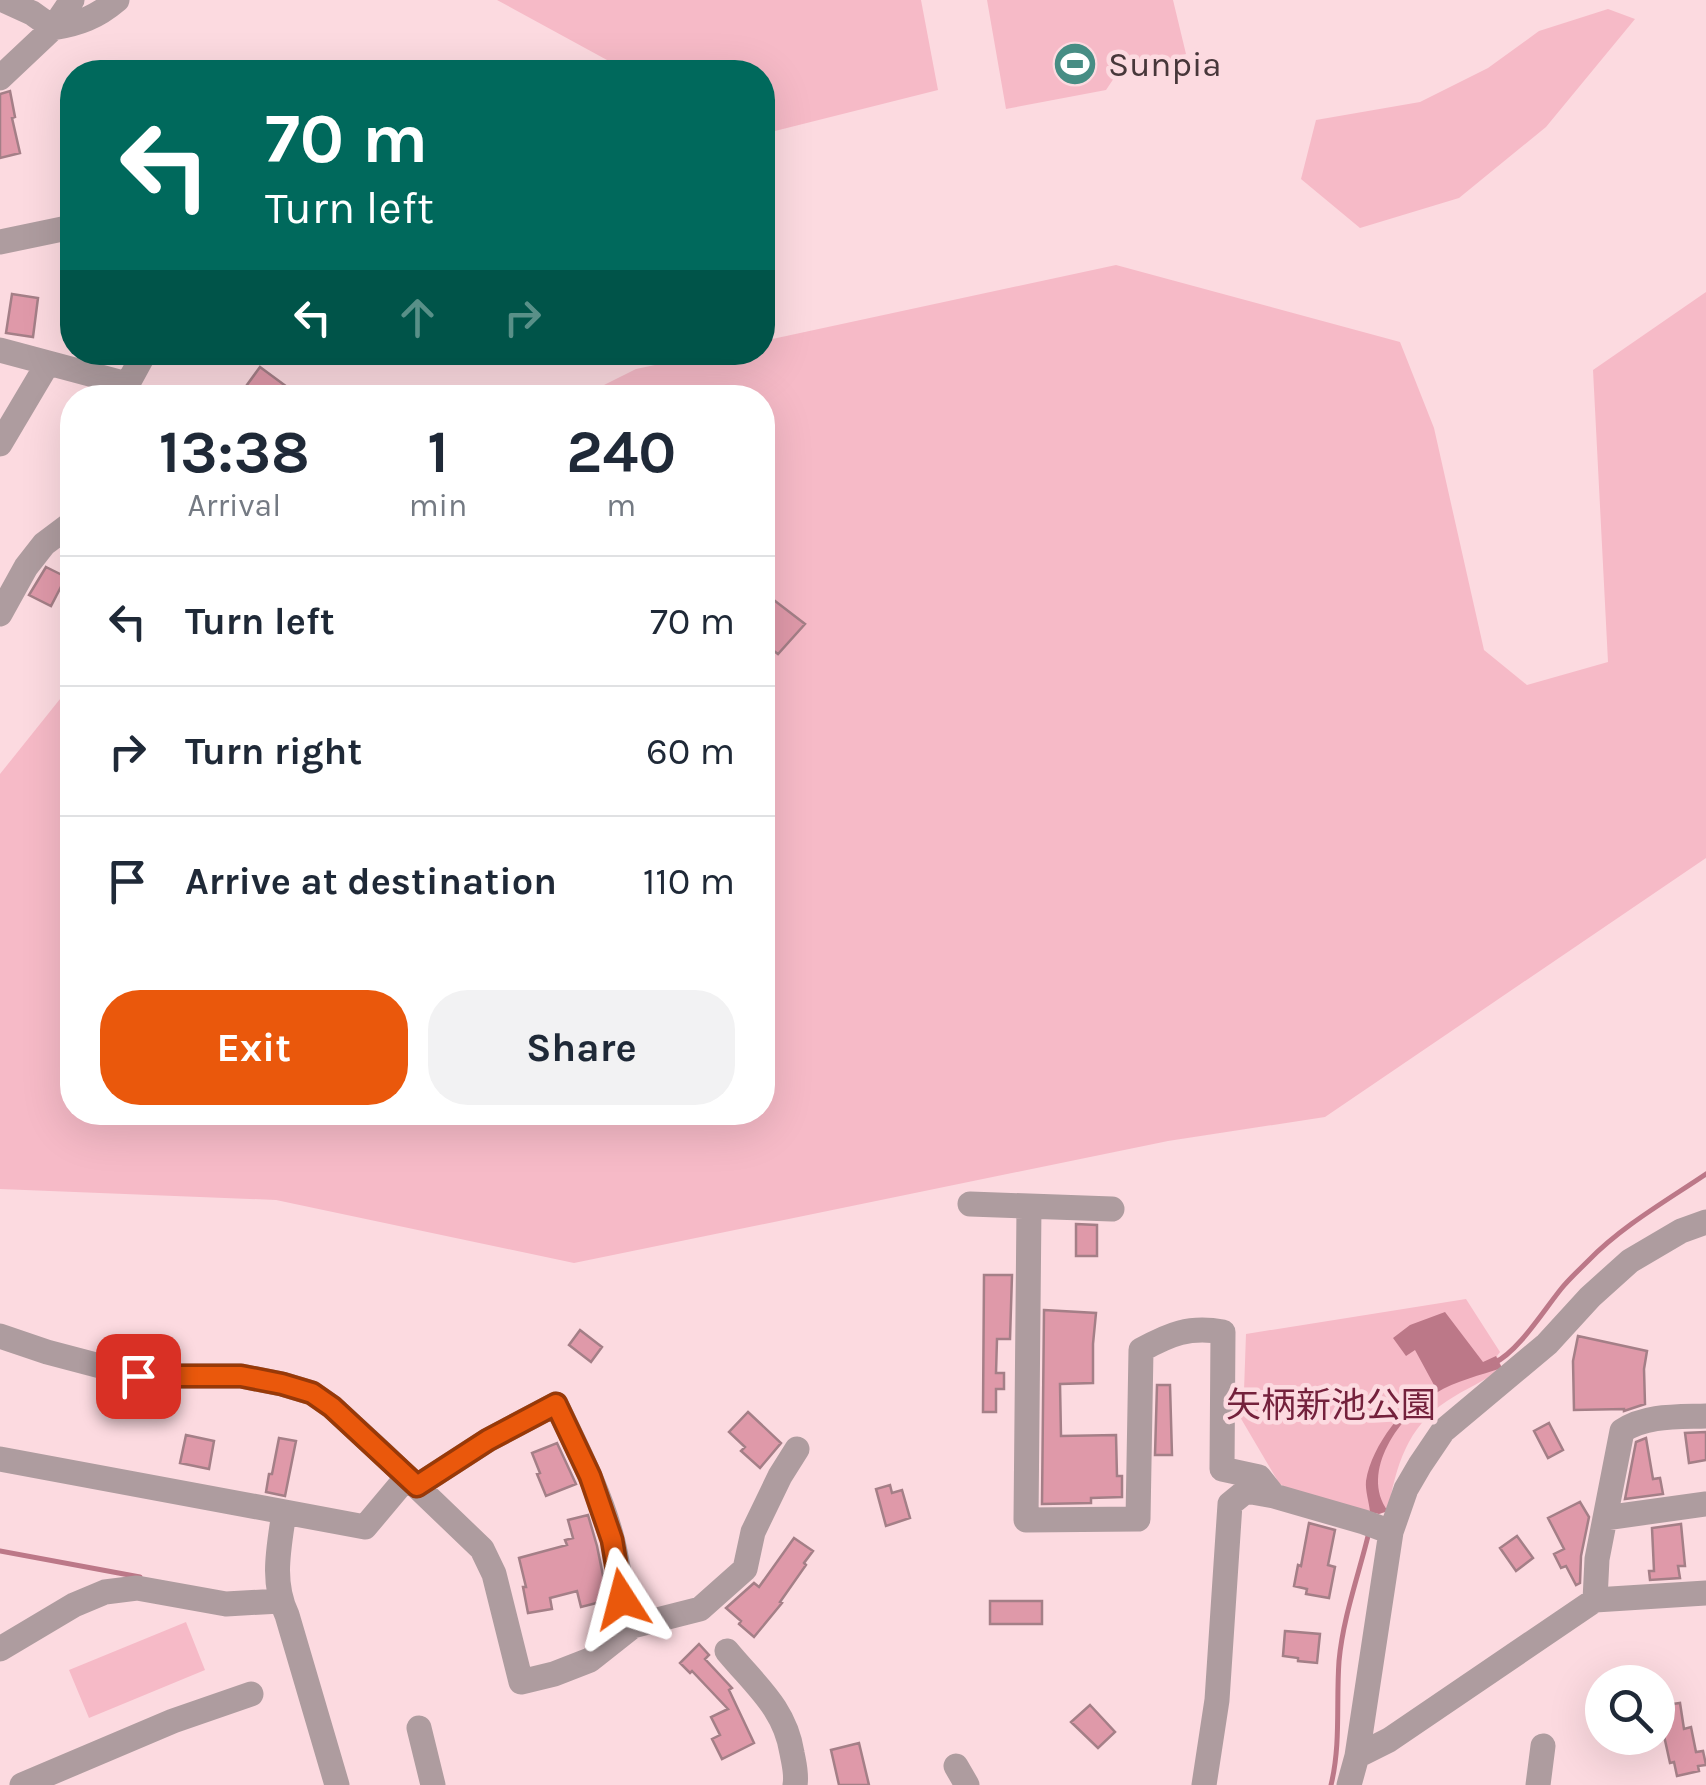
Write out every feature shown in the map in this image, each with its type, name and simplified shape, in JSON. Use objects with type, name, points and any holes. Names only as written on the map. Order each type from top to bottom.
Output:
[{"type":"street","points":[[3,0],[53,28],[77,25],[117,0]]},
{"type":"street","points":[[0,78],[53,28],[72,0]]},
{"type":"street","points":[[0,242],[60,230]]},
{"type":"street","points":[[0,350],[108,385]]},
{"type":"street","points":[[0,444],[48,363]]},
{"type":"street","points":[[4,602],[44,544],[60,532]]},
{"type":"street","points":[[970,1204],[1112,1209]]},
{"type":"street","points":[[1029,1207],[1026,1520],[1138,1518],[1140,1350],[1169,1334],[1202,1328],[1223,1332],[1222,1469],[1260,1477],[1274,1496]]},
{"type":"street","points":[[1349,1785],[1357,1756],[1379,1527],[1443,1431],[1547,1344],[1630,1261],[1681,1231],[1706,1222]]},
{"type":"street","points":[[0,1336],[138,1376],[241,1376],[312,1393],[332,1407],[482,1550],[494,1574],[521,1682],[590,1660],[632,1626],[700,1609],[745,1569],[753,1532],[796,1449]]},
{"type":"street","points":[[0,1459],[365,1528],[412,1481],[556,1404],[590,1476],[612,1540],[622,1599],[632,1626]]},
{"type":"street","points":[[1595,1600],[1596,1558],[1622,1431],[1652,1418],[1706,1416]]},
{"type":"street","points":[[1205,1785],[1217,1700],[1230,1504],[1246,1491],[1379,1527]]},
{"type":"street","points":[[1605,1518],[1706,1504]]},
{"type":"street","points":[[284,1512],[276,1572],[280,1601],[337,1785]]},
{"type":"street","points":[[0,1649],[105,1592],[136,1588],[226,1604],[280,1601]]},
{"type":"street","points":[[1357,1756],[1389,1740],[1595,1600],[1706,1593]]},
{"type":"street","points":[[726,1652],[779,1710],[790,1738],[795,1785]]},
{"type":"street","points":[[22,1785],[173,1721],[250,1694]]},
{"type":"street","points":[[419,1728],[433,1785]]},
{"type":"street","points":[[1538,1785],[1543,1746]]},
{"type":"green space","points":[[497,0],[921,0],[938,90],[775,131],[775,60],[607,60]]},
{"type":"green space","name":"Sunpia","points":[[987,0],[1173,0],[1186,54],[1116,75],[1106,90],[1006,109]]},
{"type":"green space","points":[[1608,9],[1635,19],[1546,127],[1459,198],[1360,228],[1301,179],[1316,120],[1420,102],[1488,68],[1539,31]]},
{"type":"green space","points":[[1116,265],[1400,342],[1434,428],[1484,650],[1527,685],[1608,662],[1593,370],[1706,292],[1706,858],[1325,1117],[1168,1141],[574,1263],[276,1200],[0,1189],[0,774],[60,699],[60,1125],[775,1125],[775,385],[604,385],[636,369],[655,365],[775,365],[775,338]]},
{"type":"green space","name":"矢柄新池公園","points":[[1466,1299],[1500,1352],[1497,1356],[1502,1368],[1447,1401],[1422,1423],[1405,1449],[1388,1511],[1379,1514],[1291,1492],[1279,1483],[1230,1400],[1244,1391],[1246,1334]]},
{"type":"green space","points":[[186,1622],[205,1670],[89,1718],[69,1670]]},
{"type":"shaded area","points":[[1445,1312],[1483,1362],[1496,1356],[1502,1368],[1443,1389],[1409,1415],[1381,1462],[1380,1496],[1388,1511],[1370,1512],[1366,1481],[1375,1453],[1401,1414],[1434,1385],[1415,1350],[1406,1356],[1393,1338],[1410,1325]]},
{"type":"building","points":[[10,91],[20,153],[0,158],[0,94]]},
{"type":"building","points":[[12,294],[38,298],[33,337],[6,333]]},
{"type":"building","points":[[260,367],[284,385],[247,385]]},
{"type":"building","points":[[46,567],[60,574],[60,589],[51,606],[29,595]]},
{"type":"building","points":[[775,601],[805,624],[778,654],[775,652]]},
{"type":"building","points":[[1076,1224],[1097,1225],[1097,1256],[1076,1256]]},
{"type":"building","points":[[984,1275],[1012,1275],[1010,1339],[997,1339],[996,1373],[1004,1373],[1004,1389],[996,1389],[996,1412],[983,1412]]},
{"type":"building","points":[[1044,1310],[1096,1313],[1093,1383],[1060,1384],[1061,1436],[1116,1435],[1122,1497],[1091,1498],[1091,1503],[1042,1504]]},
{"type":"building","points":[[580,1330],[602,1347],[591,1362],[569,1345]]},
{"type":"building","points":[[1578,1336],[1647,1351],[1645,1404],[1624,1411],[1574,1410],[1573,1361]]},
{"type":"building","points":[[1157,1385],[1170,1385],[1172,1455],[1155,1455]]},
{"type":"building","points":[[748,1412],[781,1443],[760,1468],[741,1451],[745,1447],[729,1432]]},
{"type":"building","points":[[1549,1423],[1563,1450],[1548,1458],[1534,1431]]},
{"type":"building","points":[[1706,1432],[1706,1460],[1689,1463],[1685,1433]]},
{"type":"building","points":[[186,1435],[214,1441],[209,1469],[180,1463]]},
{"type":"building","points":[[279,1438],[296,1441],[285,1496],[266,1492]]},
{"type":"building","points":[[1646,1438],[1653,1479],[1660,1478],[1663,1494],[1625,1499],[1636,1442]]},
{"type":"building","points":[[557,1443],[576,1484],[546,1496],[532,1453]]},
{"type":"building","points":[[890,1485],[892,1493],[902,1490],[910,1518],[886,1526],[876,1489]]},
{"type":"building","points":[[1580,1502],[1589,1517],[1580,1583],[1576,1585],[1554,1554],[1564,1549],[1548,1518]]},
{"type":"building","points":[[588,1515],[608,1600],[581,1607],[577,1591],[550,1598],[552,1609],[528,1613],[519,1558],[567,1545],[565,1540],[573,1538],[568,1520]]},
{"type":"building","points":[[1309,1523],[1335,1530],[1328,1565],[1335,1567],[1329,1598],[1306,1594],[1307,1589],[1294,1586]]},
{"type":"building","points":[[1681,1524],[1685,1566],[1678,1566],[1680,1578],[1650,1580],[1649,1571],[1654,1571],[1652,1528]]},
{"type":"building","points":[[1517,1536],[1533,1558],[1516,1571],[1500,1548]]},
{"type":"building","points":[[794,1538],[813,1551],[782,1603],[754,1637],[726,1608],[754,1583],[759,1587]]},
{"type":"building","points":[[990,1601],[1042,1601],[1042,1624],[990,1624]]},
{"type":"building","points":[[1285,1631],[1320,1634],[1317,1663],[1283,1656]]},
{"type":"building","points":[[699,1644],[709,1655],[705,1659],[732,1688],[729,1690],[754,1743],[722,1759],[712,1739],[720,1735],[711,1717],[728,1709],[680,1663]]},
{"type":"building","points":[[1680,1703],[1684,1729],[1691,1727],[1696,1752],[1703,1751],[1706,1765],[1698,1766],[1699,1771],[1677,1776],[1668,1755],[1675,1755],[1675,1704]]},
{"type":"building","points":[[1090,1705],[1115,1732],[1098,1748],[1071,1722]]},
{"type":"building","points":[[859,1743],[869,1785],[839,1785],[831,1750]]},
{"type":"waterway","points":[[1494,1363],[1521,1340],[1564,1285],[1601,1248],[1706,1174]]},
{"type":"waterway","points":[[1331,1785],[1341,1645],[1369,1532]]},
{"type":"waterway","points":[[0,1551],[140,1577]]},
{"type":"place","name":"Sunpia","points":[[1075,64]]},
{"type":"route","points":[[138,1376],[241,1376],[312,1393],[417,1486],[488,1440],[556,1404],[590,1476],[612,1540],[622,1599]]}]
